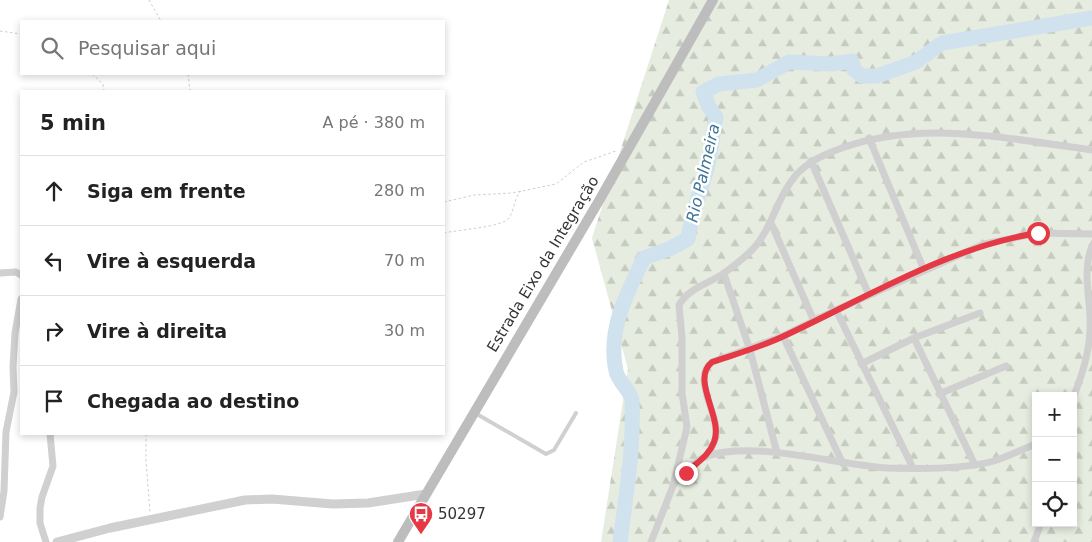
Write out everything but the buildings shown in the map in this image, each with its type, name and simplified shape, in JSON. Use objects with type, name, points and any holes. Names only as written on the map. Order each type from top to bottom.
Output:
[{"type":"main road","name":"Estrada Eixo da Integração","points":[[398,542],[714,0]]},
{"type":"street","points":[[650,542],[673,486],[687,427],[682,393],[682,338],[679,306],[688,294],[724,274],[762,238],[787,189],[796,175],[811,161],[869,138],[906,134],[954,133],[1092,150]]},
{"type":"street","points":[[869,138],[924,270]]},
{"type":"street","points":[[811,161],[869,295]]},
{"type":"street","points":[[771,222],[814,321]]},
{"type":"street","points":[[673,486],[706,456],[714,442],[716,429],[704,370],[712,362],[750,350],[783,336],[836,310],[984,244],[1038,233],[1092,234]]},
{"type":"street","points":[[1075,392],[1088,357],[1090,329],[1087,267],[1092,246]]},
{"type":"street","points":[[0,273],[16,272],[20,274]]},
{"type":"street","points":[[724,274],[750,350],[777,453]]},
{"type":"street","points":[[0,517],[4,491],[6,432],[14,392],[15,341],[20,306]]},
{"type":"street","points":[[836,310],[913,468]]},
{"type":"street","points":[[862,364],[914,338],[980,313]]},
{"type":"street","points":[[783,336],[843,464]]},
{"type":"street","points":[[914,338],[939,394],[975,465]]},
{"type":"street","points":[[939,394],[1006,366]]},
{"type":"street","points":[[46,542],[40,523],[40,508],[53,466],[50,435]]},
{"type":"street","points":[[706,456],[739,452],[777,453],[843,464],[913,468],[975,465],[995,460],[1032,446]]},
{"type":"street","points":[[56,542],[245,500],[272,499],[333,504],[368,503],[426,494]]},
{"type":"street","points":[[1034,542],[1040,527]]},
{"type":"lane","points":[[473,412],[546,454],[554,450],[576,413]]},
{"type":"path","points":[[148,0],[159,20]]},
{"type":"path","points":[[0,31],[20,34]]},
{"type":"path","points":[[93,75],[103,84],[104,90]]},
{"type":"path","points":[[188,75],[190,90]]},
{"type":"path","points":[[445,202],[474,195],[556,184],[584,162],[628,147]]},
{"type":"path","points":[[445,233],[502,224],[511,215],[515,200],[521,190]]},
{"type":"path","points":[[146,435],[146,461],[151,520]]},
{"type":"green space","points":[[669,0],[1092,0],[1092,542],[601,542],[628,369],[592,238]]},
{"type":"waterway","name":"Rio Palmeira","points":[[620,542],[629,472],[632,401],[616,371],[614,356],[616,326],[625,298],[644,258],[669,249],[688,239],[692,217],[708,165],[716,117],[709,107],[703,92],[719,84],[757,80],[789,62],[832,64],[852,61],[854,70],[862,76],[877,76],[916,62],[942,43],[1092,18]]},
{"type":"place","name":"50297","points":[[421,535]]},
{"type":"route","points":[[686,473],[706,456],[716,436],[704,375],[706,366],[712,362],[750,350],[783,336],[836,310],[984,244],[1038,233]]}]
